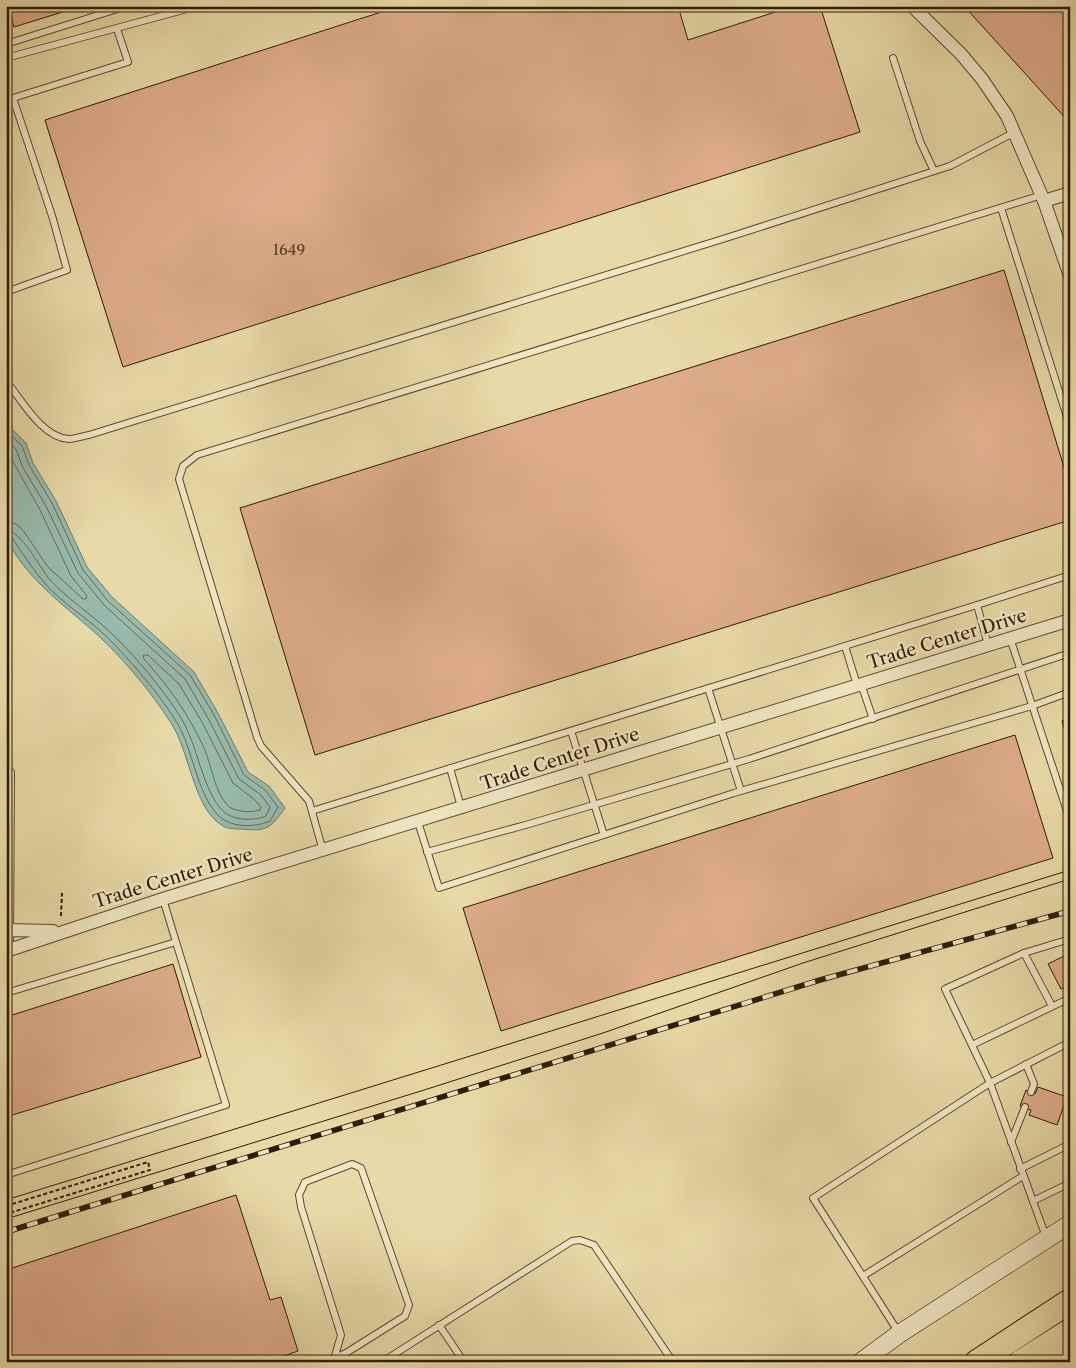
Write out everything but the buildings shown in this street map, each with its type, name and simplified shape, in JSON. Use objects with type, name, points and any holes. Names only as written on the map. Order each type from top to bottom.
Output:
[{"type":"highway","points":[[977,1362],[1070,1301]]},
{"type":"highway","points":[[1021,1362],[1070,1331]]},
{"type":"highway","points":[[1064,1362],[1070,1358]]},
{"type":"main road","points":[[861,1362],[899,1334],[1046,1237],[1070,1224]]},
{"type":"street","points":[[912,6],[962,54],[1008,116],[1043,198],[1069,272]]},
{"type":"street","points":[[1043,198],[1070,193]]},
{"type":"street","name":"Trade Center Drive","points":[[8,951],[60,931],[462,809],[719,727],[1070,620]]},
{"type":"street","name":"Trade Center Drive","points":[[8,930],[60,931]]},
{"type":"lane","points":[[6,44],[127,6]]},
{"type":"lane","points":[[6,58],[198,6]]},
{"type":"lane","points":[[6,292],[67,270],[53,219],[13,98],[128,62],[117,29]]},
{"type":"lane","points":[[893,58],[920,140],[934,171]]},
{"type":"lane","points":[[6,381],[44,428],[57,436],[70,439],[89,435],[717,241],[950,166],[1015,132]]},
{"type":"lane","points":[[323,851],[310,801],[261,746],[257,737],[179,479],[186,462],[206,452],[1001,208],[1043,198]]},
{"type":"lane","points":[[1001,208],[1070,426]]},
{"type":"lane","points":[[312,811],[1070,575]]},
{"type":"lane","points":[[977,605],[988,645]]},
{"type":"lane","points":[[1010,638],[1070,820]]},
{"type":"lane","points":[[845,646],[873,720]]},
{"type":"lane","points":[[427,852],[733,764],[873,720],[1070,653]]},
{"type":"lane","points":[[708,688],[741,791]]},
{"type":"lane","points":[[418,822],[439,888],[741,791],[1032,706],[1070,692]]},
{"type":"lane","points":[[571,731],[604,835]]},
{"type":"lane","points":[[6,766],[11,772],[8,951]]},
{"type":"lane","points":[[450,768],[462,809]]},
{"type":"lane","points":[[6,1175],[226,1105],[163,899]]},
{"type":"lane","points":[[1046,1237],[1021,1173],[990,1082],[945,989],[1024,953],[1070,939]]},
{"type":"lane","points":[[6,993],[176,942]]},
{"type":"lane","points":[[1024,953],[1052,1006]]},
{"type":"lane","points":[[972,1044],[1070,998]]},
{"type":"lane","points":[[899,1334],[813,1198],[990,1082],[1070,1042]]},
{"type":"lane","points":[[1026,1064],[1034,1084],[1031,1092]]},
{"type":"lane","points":[[1011,1142],[1025,1108]]},
{"type":"lane","points":[[863,1276],[1021,1173],[1070,1144]]},
{"type":"lane","points":[[326,1362],[335,1356],[346,1353],[405,1316],[408,1305],[361,1168],[352,1164],[305,1182],[299,1196],[300,1207],[341,1335],[340,1346],[335,1356]]},
{"type":"lane","points":[[1033,1201],[1070,1183]]},
{"type":"lane","points":[[382,1362],[572,1241],[580,1240],[594,1245],[673,1362]]},
{"type":"lane","points":[[439,1325],[464,1362]]},
{"type":"path","points":[[60,916],[62,893]]},
{"type":"path","points":[[6,1206],[148,1162],[150,1170],[6,1214]]},
{"type":"water","points":[[6,423],[26,443],[33,463],[56,501],[87,567],[112,597],[194,672],[218,713],[248,772],[269,786],[285,808],[272,824],[257,830],[230,828],[223,826],[213,818],[198,793],[177,735],[156,700],[110,647],[37,581],[16,555],[7,540],[6,533]]},
{"type":"tram line","points":[[6,1200],[1070,870]]},
{"type":"tram line","points":[[6,1219],[603,1033],[803,963],[1070,879]]},
{"type":"railway","points":[[6,1232],[820,980],[1070,911]]}]
